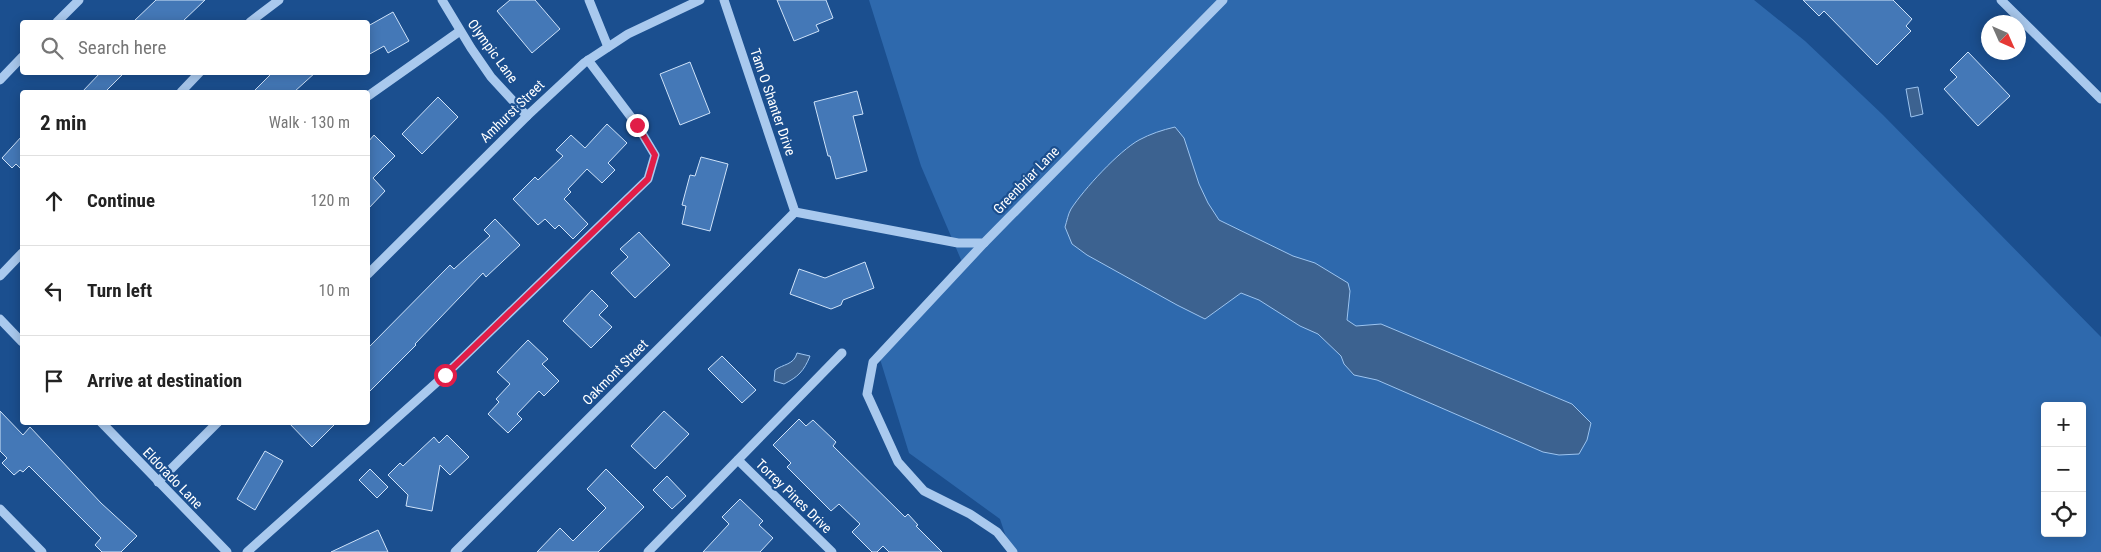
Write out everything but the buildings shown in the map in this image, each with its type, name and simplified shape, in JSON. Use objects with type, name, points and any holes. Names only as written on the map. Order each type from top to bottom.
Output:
[{"type":"street","points":[[59,20],[79,0]]},
{"type":"street","points":[[253,20],[279,0]]},
{"type":"street","name":"Olympic Lane","points":[[442,0],[491,77],[527,116]]},
{"type":"street","points":[[589,0],[608,47]]},
{"type":"street","name":"Amhurst Street","points":[[370,272],[527,116],[588,60],[628,34],[700,0]]},
{"type":"street","name":"Tam O Shanter Drive","points":[[724,0],[796,212]]},
{"type":"street","name":"Greenbriar Lane","points":[[1013,552],[998,532],[970,514],[924,491],[898,462],[867,394],[873,362],[984,243],[1223,0]]},
{"type":"street","points":[[2001,0],[2101,99]]},
{"type":"street","points":[[370,95],[460,31]]},
{"type":"street","points":[[0,80],[20,59]]},
{"type":"street","points":[[247,552],[445,375],[648,179],[655,155],[637,125],[588,60]]},
{"type":"street","points":[[183,90],[197,75]]},
{"type":"street","points":[[796,212],[958,243],[984,243]]},
{"type":"street","name":"Oakmont Street","points":[[454,552],[796,212]]},
{"type":"street","points":[[0,276],[20,255]]},
{"type":"street","points":[[0,319],[20,340]]},
{"type":"street","points":[[648,552],[842,353]]},
{"type":"street","name":"Eldorado Lane","points":[[104,425],[227,552]]},
{"type":"street","points":[[158,482],[215,425]]},
{"type":"street","name":"Torrey Pines Drive","points":[[738,460],[832,552]]},
{"type":"street","points":[[0,509],[42,552]]},
{"type":"shaded area","points":[[869,0],[1754,0],[1805,41],[1883,115],[2101,337],[2101,552],[1011,552],[1000,519],[909,453],[880,359],[965,269],[921,166]]},
{"type":"shaded area","points":[[1918,87],[1923,114],[1911,117],[1906,89]]},
{"type":"shaded area","points":[[1175,127],[1184,138],[1199,184],[1219,220],[1293,256],[1315,263],[1348,283],[1350,291],[1347,320],[1356,326],[1381,324],[1572,404],[1591,423],[1587,440],[1579,454],[1559,455],[1543,452],[1377,380],[1354,375],[1344,364],[1341,356],[1318,334],[1300,326],[1259,300],[1241,293],[1205,319],[1087,255],[1072,244],[1065,227],[1068,215],[1093,181],[1131,145],[1152,134]]},
{"type":"shaded area","points":[[797,353],[810,356],[803,370],[784,384],[774,381],[775,370],[791,362]]},
{"type":"route","points":[[445,375],[648,179],[655,155],[637,125]]}]
